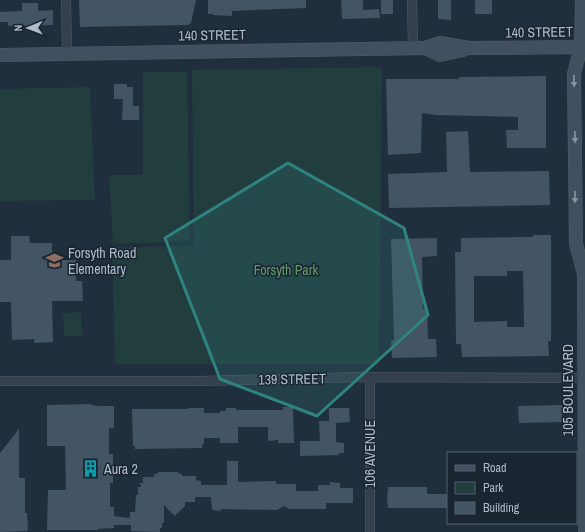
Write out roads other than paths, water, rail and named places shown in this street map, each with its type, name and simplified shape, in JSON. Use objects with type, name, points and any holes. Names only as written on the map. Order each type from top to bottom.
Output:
[{"type":"main road","name":"105 BOULEVARD","points":[[582,0],[584,51],[574,74],[576,244],[584,271],[585,532]]},
{"type":"main road","name":"140 STREET","points":[[0,55],[419,48],[440,55],[469,48],[584,51]]},
{"type":"street","points":[[66,0],[67,54]]},
{"type":"street","points":[[412,0],[419,48]]},
{"type":"street","name":"139 STREET","points":[[0,381],[199,381],[370,377],[584,378]]},
{"type":"street","name":"106 AVENUE","points":[[370,377],[370,532]]},
{"type":"place","name":"Forsyth Road Elementary","points":[[55,261]]},
{"type":"place","name":"Aura 2","points":[[91,469]]},
{"type":"park label","name":"Forsyth Park","points":[[286,270]]}]
